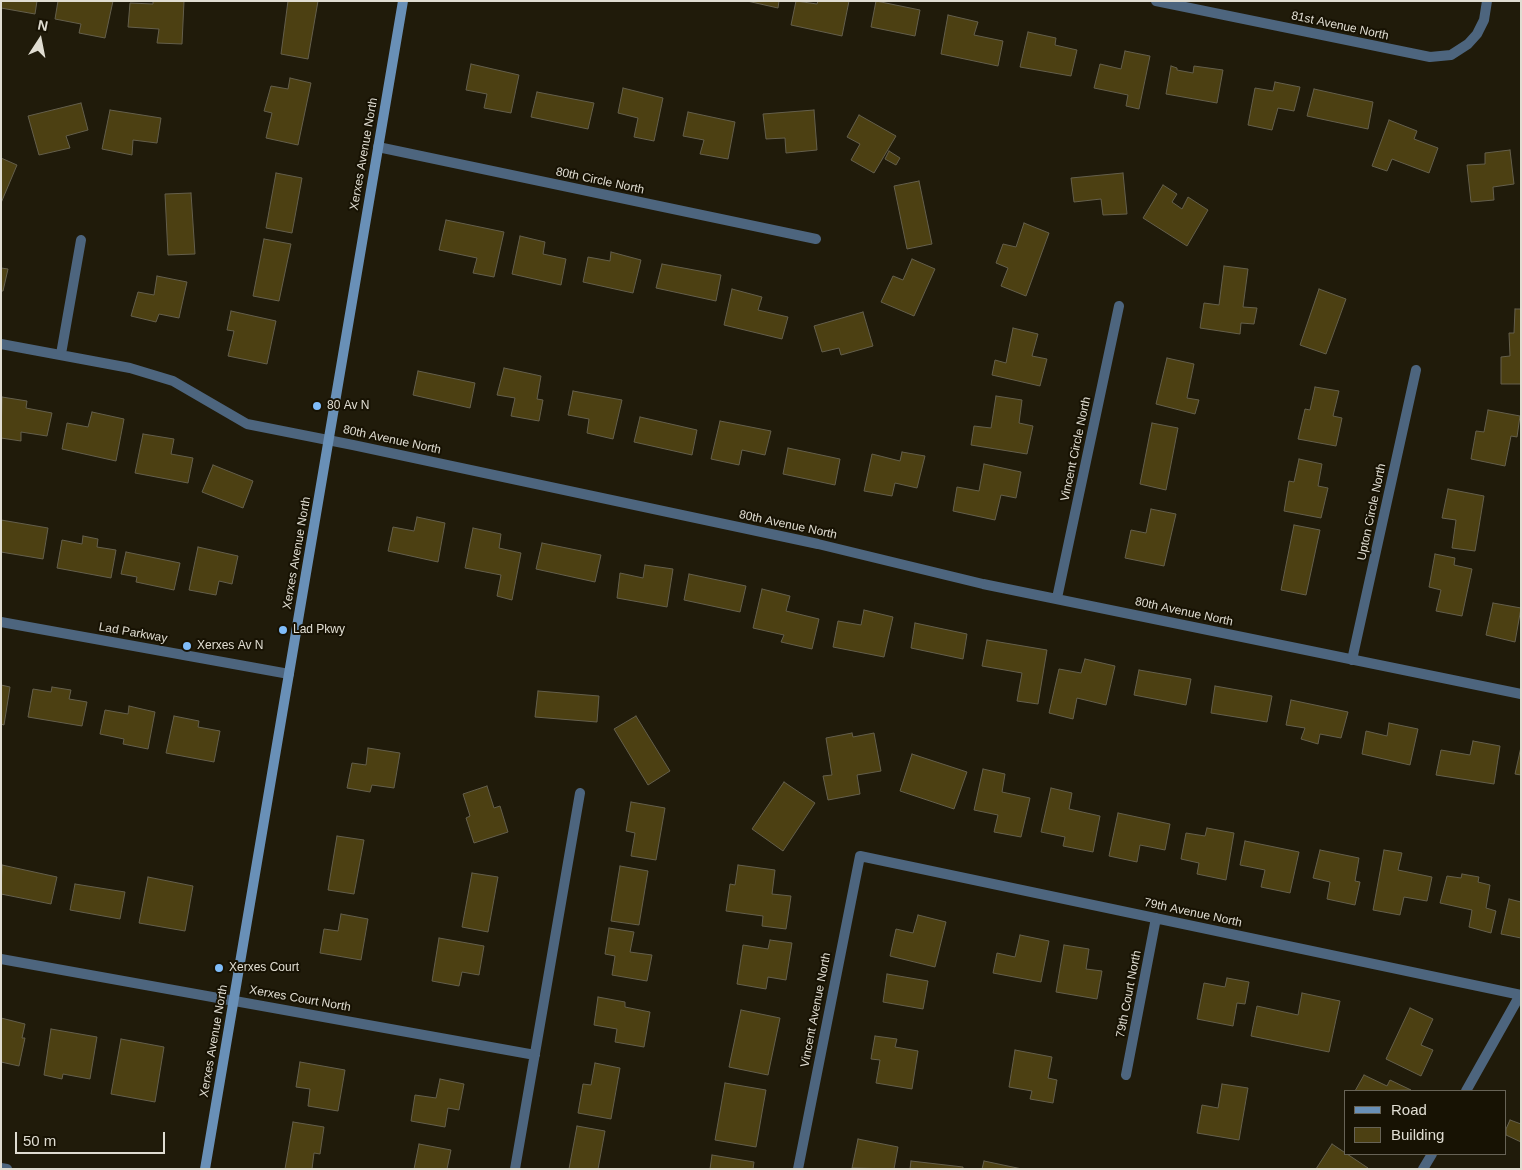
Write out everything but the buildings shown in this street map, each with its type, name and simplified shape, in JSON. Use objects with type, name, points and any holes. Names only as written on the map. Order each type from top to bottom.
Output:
[{"type":"street","name":"Xerxes Avenue North","points":[[205,1169],[403,1]]},
{"type":"street","name":"81st Avenue North","points":[[1156,1],[1430,57],[1451,55],[1468,44],[1477,34],[1484,20],[1487,1]]},
{"type":"street","name":"80th Circle North","points":[[378,147],[816,239]]},
{"type":"street","points":[[61,354],[81,240]]},
{"type":"street","name":"Vincent Circle North","points":[[1057,598],[1120,306]]},
{"type":"street","name":"80th Avenue North","points":[[1,344],[130,368],[173,381],[247,424],[808,542],[982,584],[1521,694]]},
{"type":"street","name":"Upton Circle North","points":[[1352,660],[1416,370]]},
{"type":"street","name":"Lad Parkway","points":[[1,622],[289,674]]},
{"type":"street","points":[[515,1169],[580,794]]},
{"type":"street","name":"79th Avenue North","points":[[860,856],[1520,995]]},
{"type":"street","name":"Vincent Avenue North","points":[[798,1169],[860,856]]},
{"type":"street","name":"79th Court North","points":[[1126,1075],[1156,918]]},
{"type":"street","name":"Xerxes Court North","points":[[1,959],[534,1055]]},
{"type":"street","points":[[1467,1090],[1520,995]]},
{"type":"street","points":[[1423,1169],[1431,1155]]},
{"type":"street","points":[[1,1168],[6,1169]]},
{"type":"place","name":"80 Av N","points":[[317,406]]},
{"type":"place","name":"Lad Pkwy","points":[[283,630]]},
{"type":"place","name":"Xerxes Av N","points":[[187,646]]},
{"type":"place","name":"Xerxes Court","points":[[219,968]]}]
